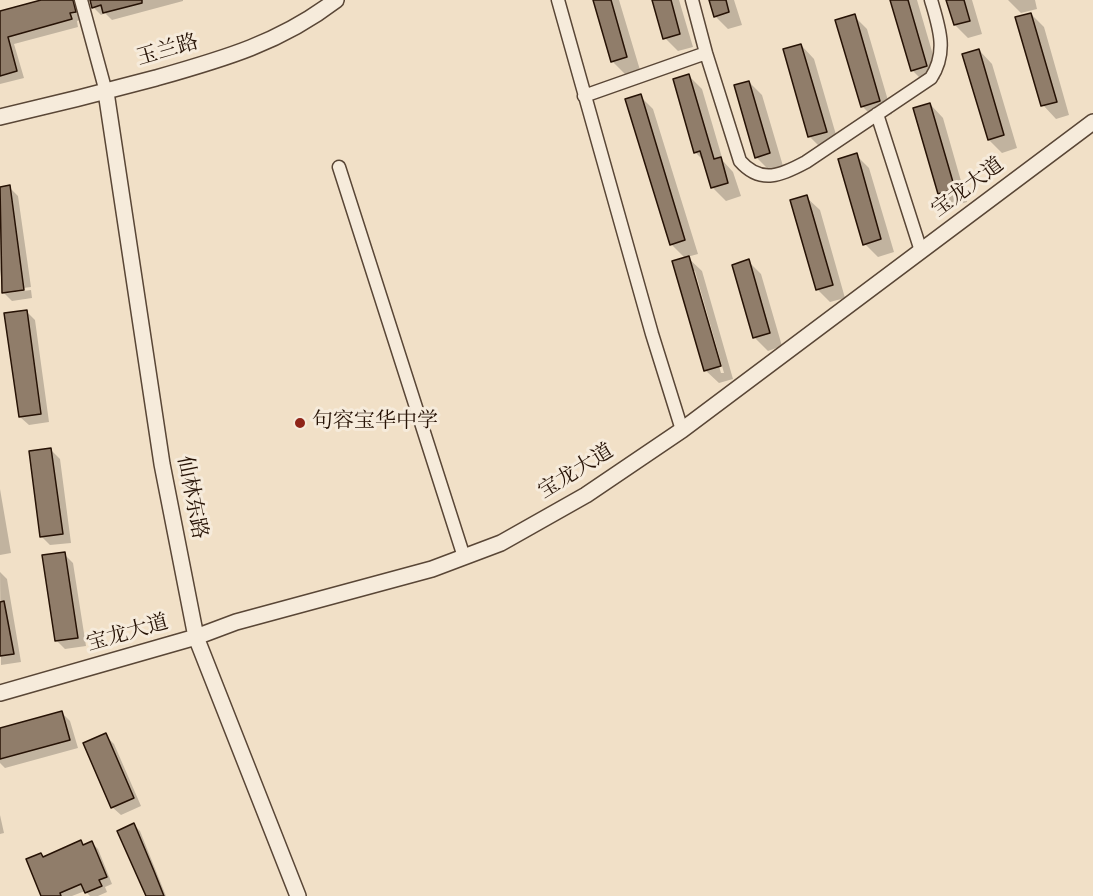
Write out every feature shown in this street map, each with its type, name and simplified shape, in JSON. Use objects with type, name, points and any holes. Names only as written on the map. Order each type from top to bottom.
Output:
[{"type":"street","points":[[81,0],[106,92]]},
{"type":"street","name":"玉兰路","points":[[0,117],[106,92],[244,52],[283,35],[336,0]]},
{"type":"street","points":[[558,0],[652,334],[682,430]]},
{"type":"street","points":[[692,0],[740,161],[749,171],[774,176],[806,162],[931,78],[936,70],[942,46],[941,33],[931,0]]},
{"type":"street","points":[[584,96],[706,53]]},
{"type":"street","name":"仙林东路","points":[[106,92],[162,464],[196,637],[298,896]]},
{"type":"street","points":[[877,114],[921,251]]},
{"type":"street","name":"宝龙大道","points":[[0,693],[196,637],[236,622],[432,569],[501,543],[586,495],[682,430],[1093,122]]},
{"type":"street","points":[[339,167],[464,557]]},
{"type":"building","points":[[41,0],[73,0],[76,12],[70,13],[72,19],[8,37],[17,71],[0,76],[0,11]]},
{"type":"building","points":[[90,0],[142,0],[142,3],[103,13],[101,5],[92,8]]},
{"type":"building","points":[[593,0],[611,0],[627,57],[611,62]]},
{"type":"building","points":[[652,0],[671,0],[680,34],[663,39]]},
{"type":"building","points":[[709,0],[726,0],[729,12],[714,17]]},
{"type":"building","points":[[890,0],[908,0],[927,66],[911,71]]},
{"type":"building","points":[[946,0],[964,0],[970,21],[954,25]]},
{"type":"building","points":[[1031,13],[1057,102],[1041,106],[1015,17]]},
{"type":"building","points":[[855,14],[880,101],[861,107],[835,20]]},
{"type":"building","points":[[801,44],[827,132],[808,137],[783,49]]},
{"type":"building","points":[[979,49],[1004,135],[988,140],[962,54]]},
{"type":"building","points":[[689,74],[714,159],[721,157],[728,183],[711,188],[700,151],[694,153],[673,79]]},
{"type":"building","points":[[749,81],[770,153],[755,158],[734,85]]},
{"type":"building","points":[[641,94],[685,240],[670,245],[625,99]]},
{"type":"building","points":[[930,103],[955,189],[938,194],[913,108]]},
{"type":"building","points":[[857,153],[881,239],[863,245],[838,159]]},
{"type":"building","points":[[10,185],[24,290],[2,293],[0,187]]},
{"type":"building","points":[[807,195],[833,285],[816,290],[790,200]]},
{"type":"building","points":[[689,256],[721,366],[704,371],[672,261]]},
{"type":"building","points":[[749,259],[770,333],[753,338],[732,265]]},
{"type":"building","points":[[27,310],[41,414],[19,417],[4,313]]},
{"type":"building","points":[[51,448],[63,534],[40,537],[29,451]]},
{"type":"building","points":[[65,552],[78,638],[55,641],[42,555]]},
{"type":"building","points":[[4,601],[14,654],[0,656],[0,602]]},
{"type":"building","points":[[62,711],[70,740],[0,759],[0,728]]},
{"type":"building","points":[[106,733],[134,798],[111,808],[83,743]]},
{"type":"building","points":[[134,823],[164,896],[146,896],[117,831]]},
{"type":"building","points":[[81,840],[83,845],[92,841],[107,877],[99,880],[102,886],[85,893],[81,884],[60,893],[61,896],[41,896],[26,859],[41,853],[43,857]]},
{"type":"place","name":"句容宝华中学","points":[[300,423]]}]
